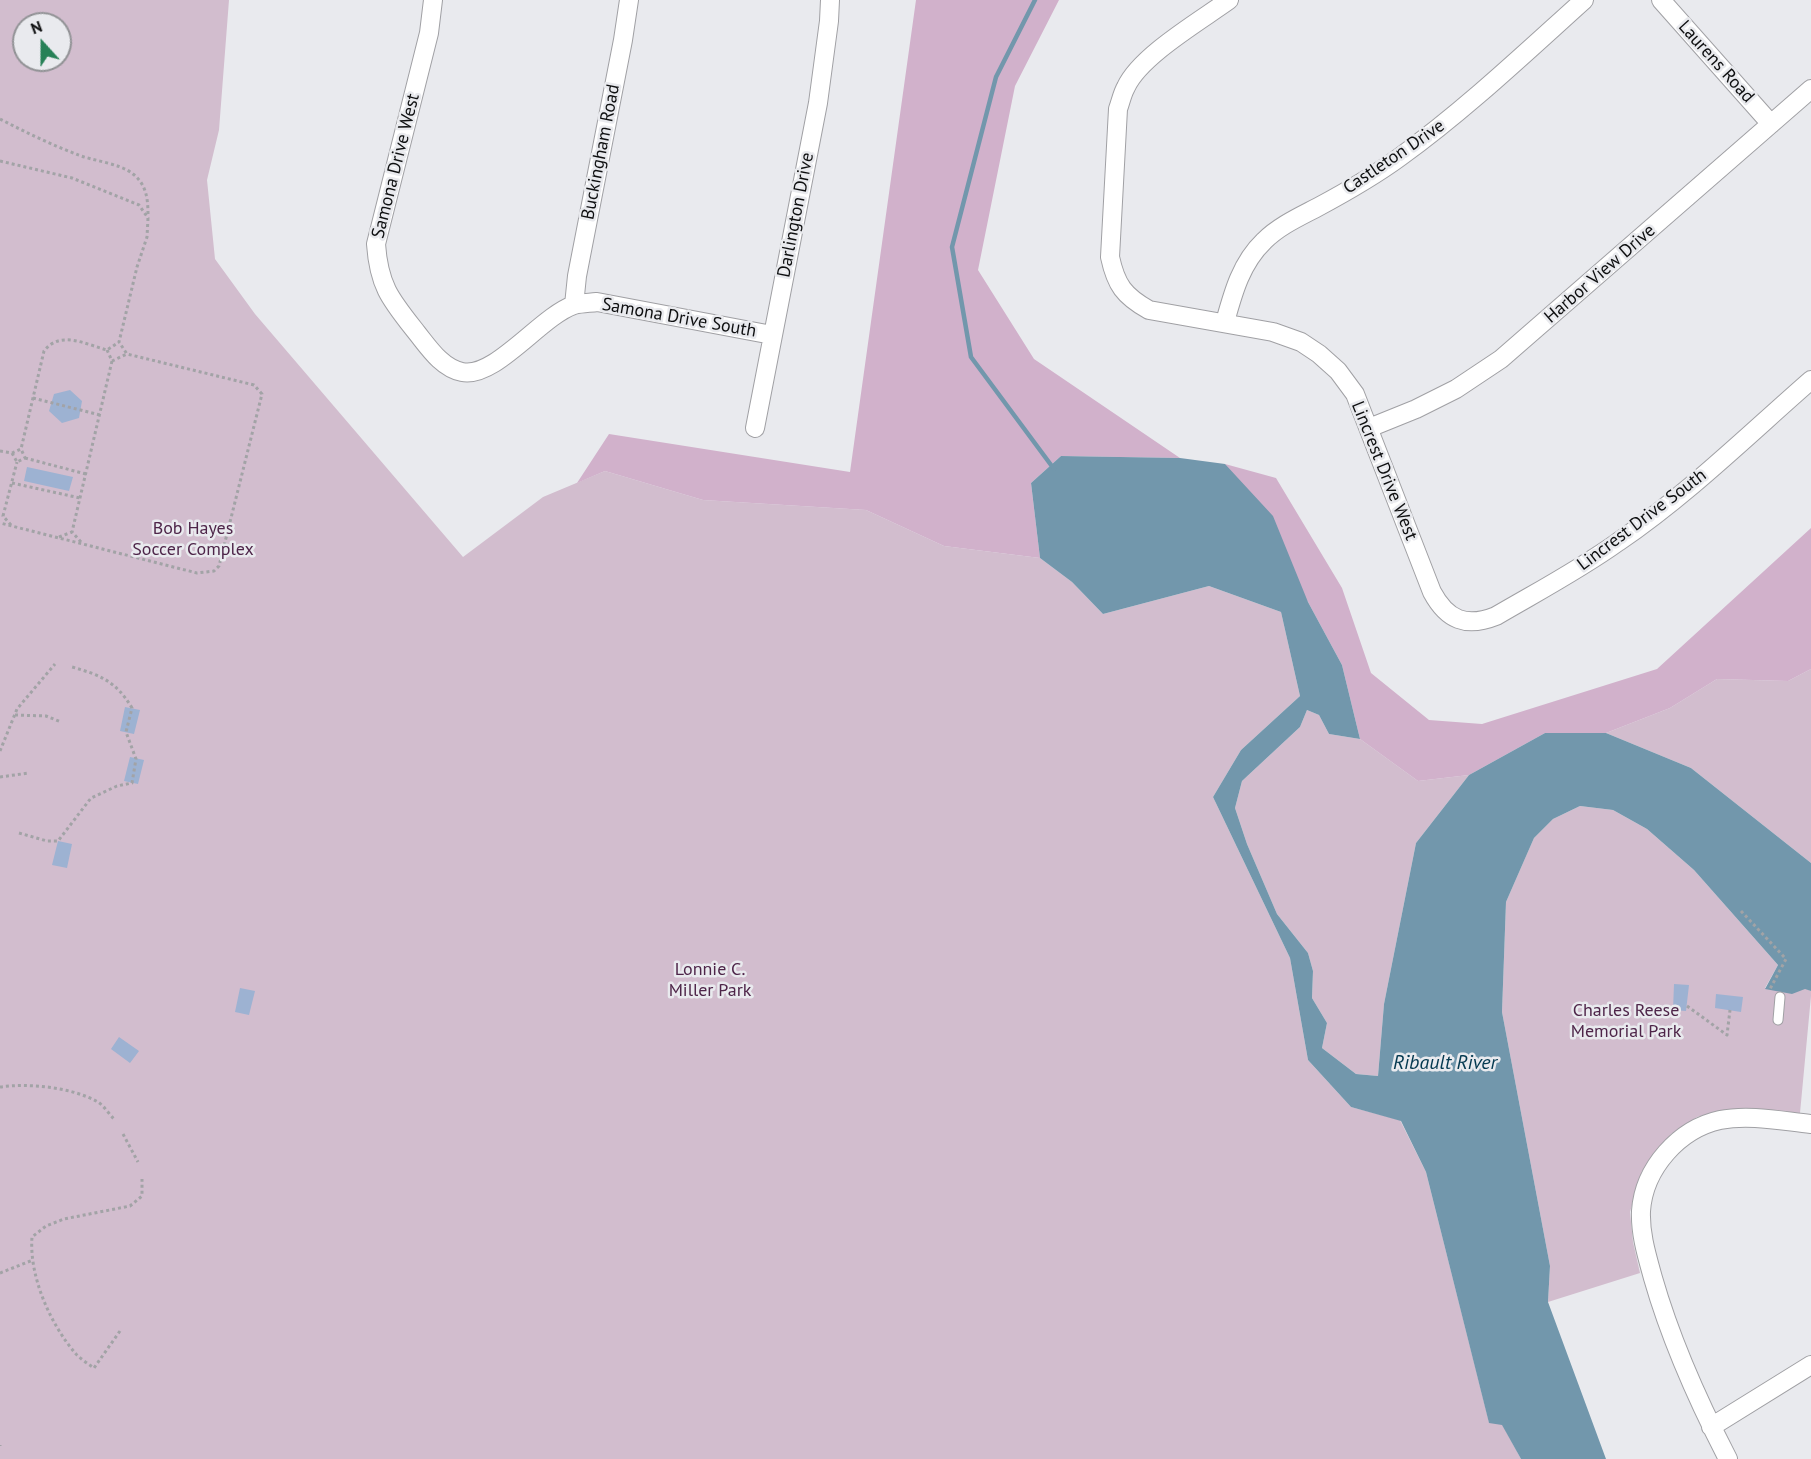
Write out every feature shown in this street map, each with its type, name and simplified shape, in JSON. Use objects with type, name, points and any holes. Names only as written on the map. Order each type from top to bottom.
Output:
[{"type":"street","name":"Samona Drive West","points":[[433,0],[429,33],[376,244],[382,283],[391,301],[435,356],[447,366],[462,373]]},
{"type":"street","name":"Buckingham Road","points":[[574,305],[577,276],[629,0]]},
{"type":"street","name":"Darlington Drive","points":[[755,428],[818,103],[830,0]]},
{"type":"street","name":"Lincrest Drive West","points":[[1229,0],[1153,56],[1137,71],[1126,86],[1118,109],[1110,257],[1114,276],[1124,292],[1149,310],[1273,332],[1302,342],[1338,371],[1354,394],[1369,428],[1432,592],[1440,607],[1454,617]]},
{"type":"street","name":"Castleton Drive","points":[[1225,322],[1234,288],[1249,258],[1264,240],[1283,225],[1347,191],[1407,152],[1447,122],[1584,0]]},
{"type":"street","name":"Laurens Road","points":[[1661,0],[1771,124]]},
{"type":"street","name":"Harbor View Drive","points":[[1369,428],[1416,409],[1456,389],[1501,359],[1811,89]]},
{"type":"street","name":"Samona Drive South","points":[[462,373],[477,372],[495,363],[546,321],[574,305],[597,302],[772,335]]},
{"type":"street","name":"Lincrest Drive South","points":[[1454,617],[1469,622],[1483,621],[1496,616],[1571,573],[1618,542],[1668,504],[1811,380]]},
{"type":"street","points":[[1728,1459],[1684,1368],[1661,1303],[1644,1246],[1642,1227],[1644,1194],[1662,1157],[1678,1141],[1697,1128],[1719,1120],[1739,1118],[1811,1124]]},
{"type":"street","points":[[1712,1427],[1811,1365]]},
{"type":"lane","points":[[1778,1020],[1780,997]]},
{"type":"path","points":[[0,119],[78,155],[116,166],[133,174],[148,194],[147,237],[137,267],[119,342],[107,350],[65,339],[52,341],[44,351],[21,449],[25,458]]},
{"type":"path","points":[[0,160],[72,178],[139,206],[148,218]]},
{"type":"path","points":[[119,342],[127,354]]},
{"type":"path","points":[[72,532],[112,361],[107,350]]},
{"type":"path","points":[[0,523],[197,573],[214,571],[219,566],[262,398],[259,389],[127,354],[112,361]]},
{"type":"path","points":[[33,398],[100,415]]},
{"type":"path","points":[[0,451],[12,453],[21,449]]},
{"type":"path","points":[[12,453],[17,462],[2,516],[12,526]]},
{"type":"path","points":[[17,462],[25,458],[86,474]]},
{"type":"path","points":[[12,483],[80,498]]},
{"type":"path","points":[[72,532],[83,544]]},
{"type":"path","points":[[57,538],[72,532]]},
{"type":"path","points":[[0,752],[16,709],[55,664]]},
{"type":"path","points":[[19,833],[46,841],[58,841],[92,798],[117,786],[132,783],[136,759],[126,732],[132,708],[124,695],[109,681],[94,673],[72,667]]},
{"type":"path","points":[[15,714],[46,716],[61,722]]},
{"type":"path","points":[[0,777],[29,772]]},
{"type":"path","points":[[1741,911],[1786,959],[1770,986],[1769,993]]},
{"type":"path","points":[[1687,1006],[1727,1035],[1730,1010]]},
{"type":"path","points":[[0,1087],[21,1084],[72,1091],[100,1103],[114,1119]]},
{"type":"path","points":[[123,1134],[138,1162]]},
{"type":"path","points":[[120,1331],[94,1368],[76,1354],[53,1320],[42,1293],[31,1250],[32,1237],[45,1226],[130,1206],[142,1196],[142,1179]]},
{"type":"path","points":[[0,1273],[33,1260]]},
{"type":"green space","name":"Lonnie C. Miller Park","points":[[0,0],[229,0],[219,130],[207,180],[215,259],[255,314],[463,557],[543,497],[605,471],[703,500],[866,510],[944,546],[1040,558],[1072,582],[1103,614],[1209,586],[1281,612],[1300,696],[1241,750],[1213,797],[1290,958],[1308,1060],[1351,1107],[1400,1120],[1426,1172],[1489,1422],[1502,1424],[1521,1459],[0,1459]]},
{"type":"green space","points":[[1811,669],[1811,863],[1691,768],[1606,733],[1670,708],[1717,679],[1788,681]]},
{"type":"green space","points":[[1307,710],[1319,715],[1329,734],[1360,739],[1418,781],[1469,775],[1416,843],[1384,1004],[1378,1076],[1356,1074],[1322,1048],[1327,1023],[1312,998],[1313,971],[1308,953],[1277,914],[1247,844],[1235,808],[1242,781],[1300,727]]},
{"type":"green space","name":"Charles Reese Memorial Park","points":[[1580,806],[1613,810],[1647,829],[1694,870],[1778,965],[1765,988],[1805,988],[1811,991],[1811,996],[1800,1113],[1728,1109],[1697,1117],[1671,1134],[1642,1171],[1630,1212],[1633,1242],[1640,1273],[1548,1302],[1550,1266],[1502,1012],[1506,902],[1534,838],[1553,819]]},
{"type":"shaded area","points":[[916,0],[1059,0],[1015,86],[978,270],[1034,359],[1180,458],[1061,456],[1031,483],[1040,558],[944,546],[866,510],[703,500],[605,471],[577,483],[609,434],[850,472]]},
{"type":"shaded area","points":[[1225,464],[1276,478],[1342,588],[1371,673],[1429,720],[1482,724],[1657,669],[1811,528],[1811,669],[1788,681],[1717,679],[1670,708],[1606,733],[1545,733],[1469,775],[1418,781],[1360,739],[1342,665],[1308,602]]},
{"type":"water","name":"Ribault River","points":[[1061,456],[1180,458],[1225,464],[1273,516],[1308,602],[1342,665],[1360,739],[1329,734],[1319,715],[1307,710],[1300,727],[1242,781],[1235,808],[1247,844],[1277,914],[1308,953],[1313,971],[1312,998],[1327,1023],[1322,1048],[1356,1074],[1378,1076],[1384,1004],[1416,843],[1469,775],[1545,733],[1606,733],[1691,768],[1811,863],[1811,991],[1805,989],[1792,994],[1765,989],[1778,965],[1694,870],[1647,829],[1613,810],[1580,806],[1553,819],[1534,838],[1506,902],[1502,1012],[1550,1266],[1548,1302],[1606,1459],[1521,1459],[1502,1425],[1489,1423],[1426,1172],[1401,1121],[1351,1107],[1308,1060],[1290,958],[1213,797],[1241,750],[1300,696],[1281,612],[1209,586],[1103,614],[1072,582],[1040,558],[1031,483]]},
{"type":"building","points":[[70,390],[82,401],[79,418],[62,423],[49,411],[54,394]]},
{"type":"building","points":[[27,467],[73,477],[69,491],[24,481]]},
{"type":"building","points":[[125,707],[140,710],[134,734],[120,731]]},
{"type":"building","points":[[130,757],[144,760],[138,784],[124,781]]},
{"type":"building","points":[[58,841],[72,844],[67,868],[52,865]]},
{"type":"building","points":[[1674,984],[1689,985],[1686,1011],[1673,1010]]},
{"type":"building","points":[[240,988],[255,991],[249,1015],[235,1012]]},
{"type":"building","points":[[1716,994],[1743,997],[1741,1012],[1715,1008]]},
{"type":"building","points":[[119,1037],[139,1051],[130,1063],[111,1049]]},
{"type":"waterway","points":[[1035,0],[996,77],[952,247],[971,357],[1054,469]]},
{"type":"park label","name":"Bob Hayes Soccer Complex","points":[[193,539]]}]
